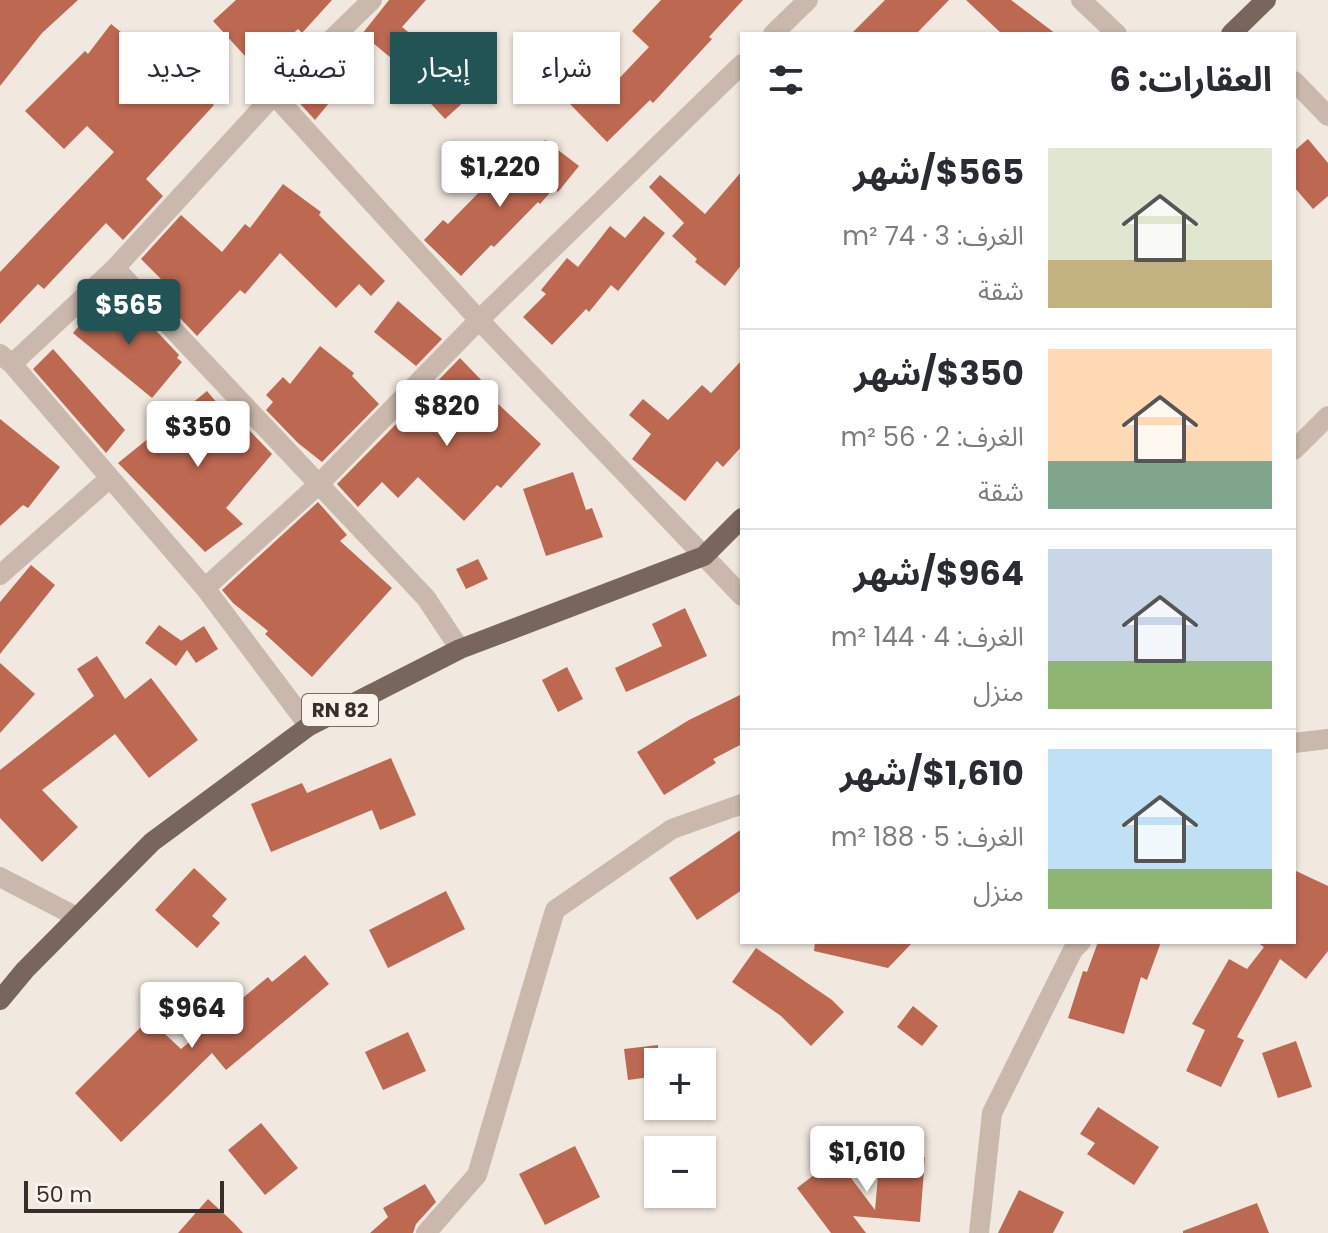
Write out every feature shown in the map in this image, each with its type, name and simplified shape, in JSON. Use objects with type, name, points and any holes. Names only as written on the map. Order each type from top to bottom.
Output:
[{"type":"main road","points":[[1240,31],[1266,0]]},
{"type":"main road","name":"RN 82","points":[[0,1000],[25,970],[152,842],[309,726],[460,649],[704,556],[740,520]]},
{"type":"street","points":[[339,32],[372,0]]},
{"type":"street","points":[[775,32],[808,0]]},
{"type":"street","points":[[1081,0],[1115,32]]},
{"type":"street","points":[[205,588],[319,484],[479,320],[740,66]]},
{"type":"street","points":[[1296,83],[1328,116]]},
{"type":"street","points":[[266,104],[115,268],[6,359],[205,588],[309,726]]},
{"type":"street","points":[[282,104],[479,320],[740,594]]},
{"type":"street","points":[[115,268],[426,598],[460,649]]},
{"type":"street","points":[[1296,448],[1328,416]]},
{"type":"street","points":[[0,575],[110,478]]},
{"type":"street","points":[[1296,743],[1328,739]]},
{"type":"street","points":[[426,1233],[477,1175],[555,910],[672,829],[740,805]]},
{"type":"street","points":[[0,877],[77,917]]},
{"type":"street","points":[[979,1233],[992,1113],[1073,950],[1079,944]]},
{"type":"building","points":[[0,0],[78,0],[42,33],[0,86]]},
{"type":"building","points":[[236,0],[332,0],[303,32],[298,29],[295,32],[245,32],[245,56],[229,38],[229,32],[223,32],[213,21]]},
{"type":"building","points":[[389,0],[426,0],[402,27],[408,32],[390,32],[390,57],[374,44],[374,32],[364,32]]},
{"type":"building","points":[[661,0],[743,0],[653,103],[650,100],[607,142],[570,104],[620,104],[620,77],[649,47],[632,31]]},
{"type":"building","points":[[885,0],[949,0],[918,32],[853,32]]},
{"type":"building","points":[[966,0],[1011,0],[1053,32],[1000,32]]},
{"type":"building","points":[[111,24],[121,32],[119,104],[214,105],[146,179],[163,196],[123,240],[106,223],[44,289],[38,284],[0,324],[0,272],[114,152],[87,126],[64,149],[25,111],[85,51],[88,54]]},
{"type":"building","points":[[300,104],[328,104],[315,120]]},
{"type":"building","points":[[431,104],[461,104],[445,119]]},
{"type":"building","points":[[1308,139],[1328,163],[1328,196],[1313,209],[1296,189],[1296,149]]},
{"type":"building","points":[[545,140],[579,166],[558,192],[554,188],[461,276],[424,240],[443,220],[448,224],[490,181],[500,191]]},
{"type":"building","points":[[740,173],[740,267],[725,286],[695,262],[697,259],[672,236],[684,223],[649,187],[660,175],[705,214]]},
{"type":"building","points":[[283,184],[321,212],[319,215],[385,281],[371,296],[359,284],[336,308],[280,253],[245,294],[240,290],[197,336],[164,301],[173,291],[141,259],[181,215],[222,252],[245,224],[250,228]]},
{"type":"building","points":[[644,216],[665,233],[618,291],[611,285],[589,312],[586,309],[552,345],[523,317],[546,294],[541,290],[567,258],[578,267],[610,226],[625,238]]},
{"type":"building","points":[[104,296],[140,327],[146,320],[179,355],[177,358],[182,362],[152,398],[73,333]]},
{"type":"building","points":[[398,301],[442,339],[416,366],[374,332]]},
{"type":"building","points":[[320,346],[354,373],[352,376],[379,404],[322,462],[298,443],[266,410],[273,402],[266,395],[283,377],[290,384]]},
{"type":"building","points":[[53,349],[125,430],[106,453],[33,369]]},
{"type":"building","points":[[460,358],[486,385],[482,389],[541,444],[501,488],[497,485],[464,521],[418,477],[398,498],[382,482],[358,507],[337,484],[406,414],[419,424],[435,406],[424,395]]},
{"type":"building","points":[[740,362],[740,448],[723,467],[717,461],[685,501],[632,459],[651,434],[629,415],[643,399],[668,420],[702,385],[711,393]]},
{"type":"building","points":[[207,391],[243,434],[248,429],[272,454],[226,508],[243,524],[205,552],[118,463]]},
{"type":"building","points":[[0,419],[60,467],[28,508],[23,505],[0,526]]},
{"type":"building","points":[[573,472],[586,510],[592,508],[603,537],[546,556],[523,489]]},
{"type":"building","points":[[318,502],[347,535],[340,541],[392,588],[312,677],[265,634],[268,631],[222,590]]},
{"type":"building","points":[[478,559],[488,579],[466,589],[456,569]]},
{"type":"building","points":[[31,565],[55,585],[0,654],[0,602]]},
{"type":"building","points":[[685,608],[707,656],[626,692],[615,668],[662,646],[652,624]]},
{"type":"building","points":[[159,625],[181,641],[204,626],[218,649],[196,663],[187,650],[176,666],[145,643]]},
{"type":"building","points":[[97,656],[125,699],[151,678],[198,740],[149,778],[115,734],[42,790],[78,827],[42,862],[0,818],[0,770],[94,696],[77,669]]},
{"type":"building","points":[[0,663],[35,694],[0,733]]},
{"type":"building","points":[[567,667],[583,699],[558,712],[542,680]]},
{"type":"building","points":[[740,695],[740,745],[713,759],[716,763],[664,795],[637,752],[689,720]]},
{"type":"building","points":[[391,758],[416,815],[380,830],[372,810],[271,852],[251,804],[302,783],[307,793]]},
{"type":"building","points":[[740,830],[740,891],[697,920],[669,878]]},
{"type":"building","points":[[194,868],[227,899],[212,916],[220,923],[197,948],[155,910]]},
{"type":"building","points":[[1296,871],[1328,886],[1328,951],[1306,979],[1280,959],[1237,1037],[1244,1040],[1221,1087],[1186,1071],[1205,1030],[1192,1024],[1229,959],[1247,969],[1264,947],[1260,944],[1296,944]]},
{"type":"building","points":[[446,891],[465,929],[388,968],[369,930]]},
{"type":"building","points":[[815,944],[911,944],[888,968],[814,951]]},
{"type":"building","points":[[1097,944],[1160,944],[1147,980],[1141,977],[1124,1034],[1068,1018],[1083,971],[1087,972]]},
{"type":"building","points":[[756,948],[832,1000],[844,1012],[811,1046],[781,1016],[732,982]]},
{"type":"building","points":[[305,955],[329,984],[226,1070],[212,1053],[121,1142],[75,1093],[149,1019],[181,1049],[268,977],[272,982]]},
{"type":"building","points":[[913,1006],[938,1026],[922,1046],[897,1027]]},
{"type":"building","points":[[408,1032],[426,1071],[383,1090],[365,1052]]},
{"type":"building","points":[[1296,1041],[1312,1087],[1278,1098],[1262,1053]]},
{"type":"building","points":[[658,1045],[658,1048],[644,1048],[644,1078],[628,1080],[624,1049]]},
{"type":"building","points":[[1098,1107],[1159,1147],[1134,1185],[1087,1154],[1095,1143],[1080,1134]]},
{"type":"building","points":[[261,1123],[298,1168],[265,1195],[228,1150]]},
{"type":"building","points":[[575,1146],[600,1197],[545,1225],[519,1174]]},
{"type":"building","points":[[880,1153],[925,1157],[920,1222],[853,1216],[866,1233],[831,1233],[797,1188],[836,1158],[875,1210]]},
{"type":"building","points":[[425,1184],[436,1202],[416,1224],[413,1233],[370,1233],[388,1217],[383,1208]]},
{"type":"building","points":[[1019,1190],[1064,1212],[1053,1233],[998,1233]]},
{"type":"building","points":[[208,1199],[233,1222],[243,1233],[178,1233]]},
{"type":"building","points":[[1257,1203],[1269,1233],[1183,1233],[1183,1231]]}]
